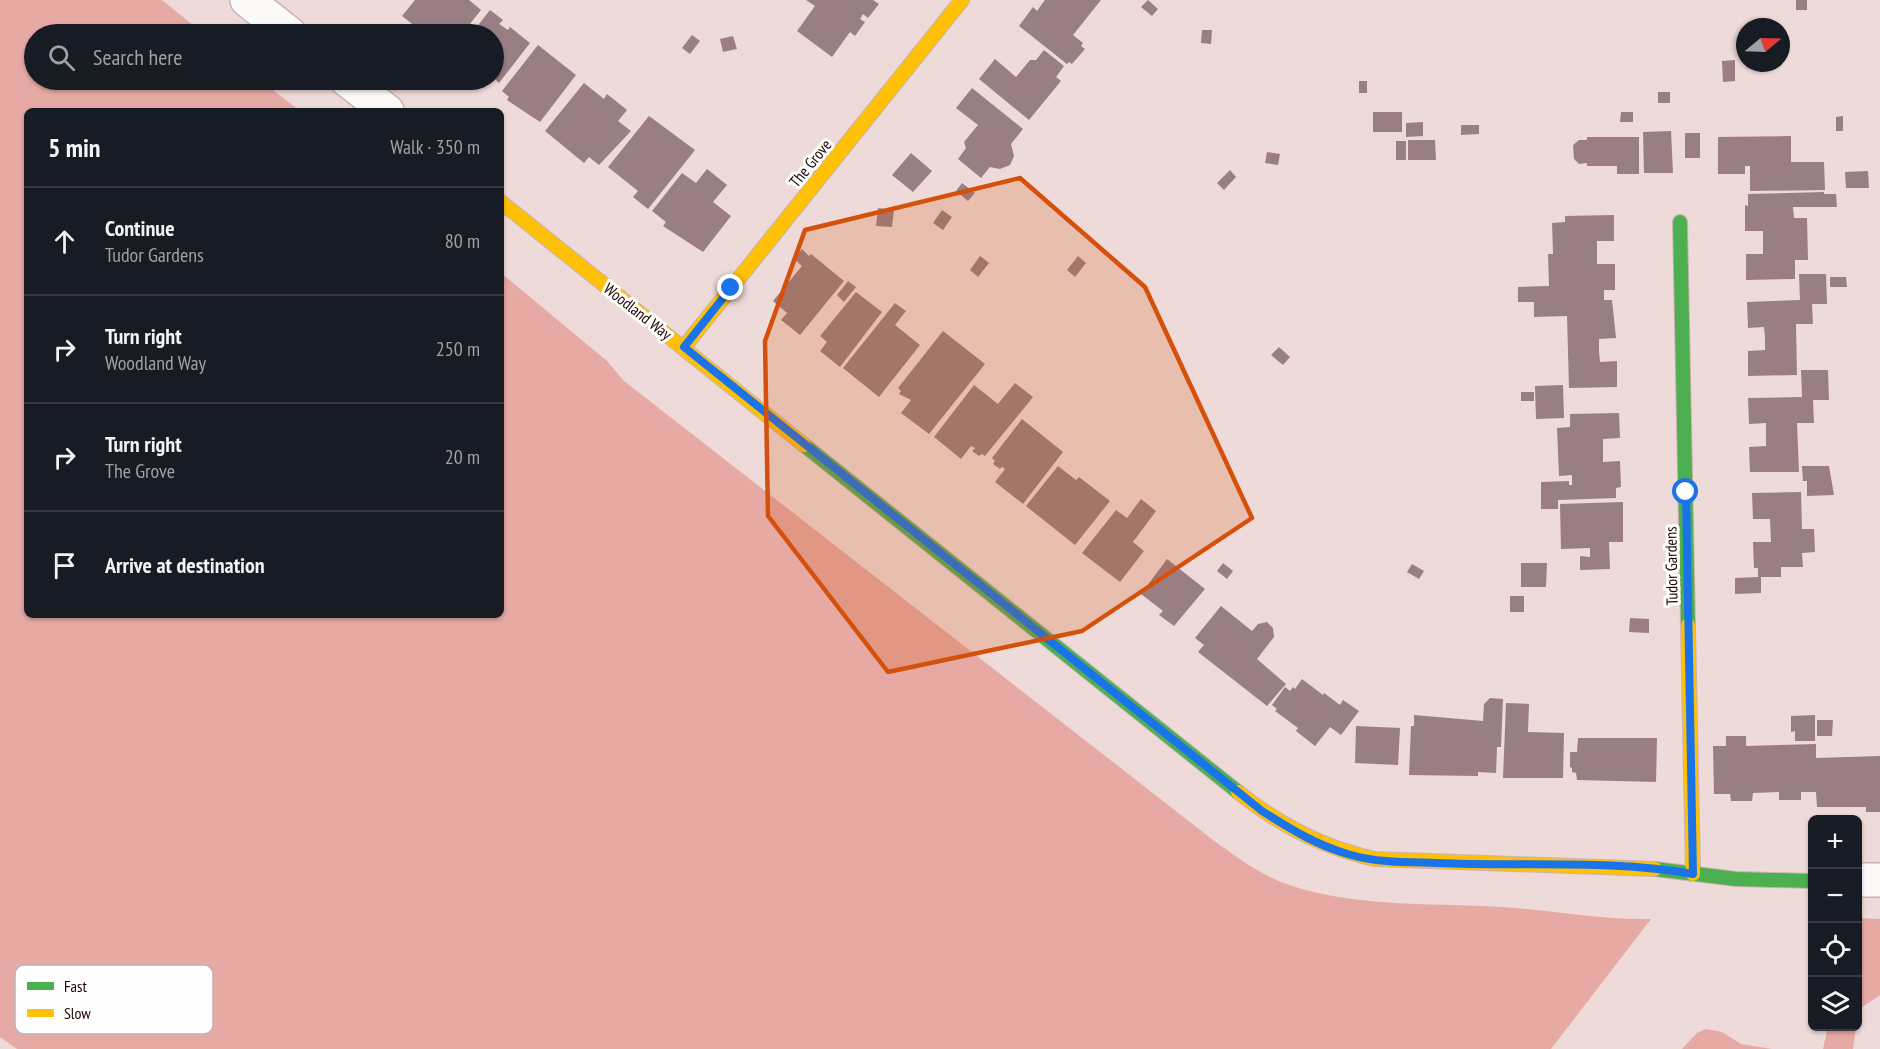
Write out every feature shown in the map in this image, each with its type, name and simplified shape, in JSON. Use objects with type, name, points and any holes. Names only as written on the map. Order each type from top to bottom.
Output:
[{"type":"street","points":[[247,0],[277,24]]},
{"type":"street","name":"The Grove","points":[[684,347],[962,0]]},
{"type":"street","points":[[360,90],[383,108]]},
{"type":"street","name":"Woodland Way","points":[[504,204],[1262,811],[1298,834],[1336,851],[1370,859],[1477,865],[1638,867],[1744,880],[1808,880]]},
{"type":"street","name":"Tudor Gardens","points":[[1680,222],[1693,874]]},
{"type":"street","points":[[1862,880],[1880,880]]},
{"type":"highlighted area","points":[[1020,178],[1145,287],[1252,518],[1082,631],[888,672],[768,516],[765,341],[805,230]]},
{"type":"shaded area","points":[[0,0],[162,0],[192,24],[24,24],[24,90],[273,90],[296,108],[24,108],[24,618],[504,618],[504,275],[607,361],[624,381],[1213,840],[1261,872],[1292,886],[1347,898],[1651,919],[1551,1049],[17,1049],[0,1037]]},
{"type":"shaded area","points":[[1862,918],[1880,919],[1880,995],[1862,1007]]},
{"type":"shaded area","points":[[1706,1029],[1722,1032],[1741,1044],[1772,1049],[1682,1049],[1697,1033]]},
{"type":"shaded area","points":[[1827,1031],[1855,1031],[1853,1049],[1823,1049]]},
{"type":"building","points":[[415,0],[469,0],[481,10],[470,24],[412,24],[402,16]]},
{"type":"building","points":[[806,0],[873,0],[879,4],[868,18],[863,14],[860,19],[865,22],[855,36],[850,32],[832,57],[797,31],[815,6]]},
{"type":"building","points":[[1045,0],[1101,0],[1073,35],[1083,43],[1081,46],[1085,49],[1072,64],[1069,62],[1067,64],[1019,26],[1033,7],[1037,11]]},
{"type":"building","points":[[1148,0],[1158,9],[1152,16],[1141,7]]},
{"type":"building","points":[[1796,0],[1807,0],[1807,10],[1796,10]]},
{"type":"building","points":[[490,10],[503,20],[499,24],[479,24]]},
{"type":"building","points":[[504,27],[508,30],[510,27],[530,43],[504,77]]},
{"type":"building","points":[[1202,30],[1212,30],[1211,44],[1201,43]]},
{"type":"building","points":[[692,35],[700,41],[690,54],[682,48]]},
{"type":"building","points":[[733,36],[737,49],[723,52],[720,39]]},
{"type":"building","points":[[538,45],[576,75],[540,122],[507,100],[509,97],[502,91]]},
{"type":"building","points":[[1044,50],[1064,66],[1056,77],[1061,81],[1029,120],[979,79],[995,59],[1016,77],[1030,60],[1036,60]]},
{"type":"building","points":[[1735,60],[1735,81],[1723,82],[1722,61]]},
{"type":"building","points":[[1359,81],[1367,81],[1367,93],[1359,93]]},
{"type":"building","points":[[584,83],[604,99],[607,94],[627,110],[618,121],[631,131],[599,165],[589,157],[584,163],[545,131]]},
{"type":"building","points":[[972,88],[1023,129],[1011,144],[1014,156],[1010,165],[1000,169],[990,167],[981,178],[958,159],[966,148],[964,142],[978,125],[956,108]]},
{"type":"building","points":[[1658,92],[1670,92],[1670,103],[1658,103]]},
{"type":"building","points":[[1373,112],[1402,112],[1402,132],[1373,132]]},
{"type":"building","points":[[1621,112],[1633,112],[1633,122],[1620,122]]},
{"type":"building","points":[[649,116],[695,150],[648,209],[633,197],[638,191],[608,167]]},
{"type":"building","points":[[1843,116],[1843,131],[1836,131],[1836,117]]},
{"type":"building","points":[[1423,122],[1423,136],[1406,137],[1406,123]]},
{"type":"building","points":[[1461,125],[1479,125],[1479,134],[1461,135]]},
{"type":"building","points":[[1671,131],[1673,173],[1644,173],[1643,132]]},
{"type":"building","points":[[1685,133],[1700,133],[1700,158],[1685,158]]},
{"type":"building","points":[[1791,136],[1791,162],[1824,162],[1825,190],[1750,191],[1750,166],[1745,166],[1745,174],[1718,174],[1718,137]]},
{"type":"building","points":[[1587,137],[1639,137],[1639,174],[1617,174],[1617,166],[1579,164],[1574,159],[1573,145],[1579,140],[1587,140]]},
{"type":"building","points":[[1408,140],[1435,140],[1436,160],[1408,160]]},
{"type":"building","points":[[1396,141],[1406,141],[1406,160],[1396,160]]},
{"type":"building","points":[[1267,152],[1280,154],[1278,165],[1265,163]]},
{"type":"building","points":[[911,153],[932,171],[913,192],[892,175]]},
{"type":"building","points":[[707,169],[727,185],[713,202],[731,216],[703,252],[663,226],[666,222],[652,211],[682,173],[696,183]]},
{"type":"building","points":[[1230,170],[1236,177],[1224,190],[1217,183]]},
{"type":"building","points":[[1868,171],[1869,188],[1846,188],[1845,172]]},
{"type":"building","points":[[962,183],[975,193],[968,201],[956,191]]},
{"type":"building","points":[[1824,192],[1824,194],[1836,194],[1837,207],[1793,207],[1794,218],[1807,218],[1808,260],[1795,260],[1795,279],[1746,280],[1746,254],[1763,254],[1763,231],[1745,231],[1745,205],[1748,206],[1748,194]]},
{"type":"building","points":[[878,208],[894,210],[892,227],[876,226]]},
{"type":"building","points":[[942,210],[952,217],[943,230],[933,223]]},
{"type":"building","points":[[1614,215],[1614,241],[1597,241],[1597,264],[1615,264],[1615,290],[1604,290],[1604,300],[1612,300],[1616,338],[1599,339],[1599,351],[1600,362],[1617,361],[1617,387],[1569,388],[1567,316],[1534,317],[1534,302],[1518,302],[1518,287],[1549,286],[1548,254],[1553,254],[1552,223],[1565,222],[1565,216]]},
{"type":"building","points":[[802,249],[844,281],[800,335],[781,320],[787,313],[773,301],[802,266],[794,259]]},
{"type":"building","points":[[980,256],[989,263],[978,277],[970,270]]},
{"type":"building","points":[[1078,256],[1086,263],[1075,277],[1067,270]]},
{"type":"building","points":[[1799,274],[1826,274],[1827,304],[1812,304],[1813,324],[1796,324],[1797,375],[1748,376],[1748,351],[1765,350],[1765,338],[1764,327],[1748,328],[1747,302],[1800,300]]},
{"type":"building","points":[[1830,277],[1846,277],[1847,287],[1830,287]]},
{"type":"building","points":[[848,281],[856,287],[844,302],[837,295]]},
{"type":"building","points":[[856,292],[882,312],[840,367],[820,351],[827,342],[820,336]]},
{"type":"building","points":[[895,303],[906,311],[895,325],[920,345],[879,397],[843,368]]},
{"type":"building","points":[[943,331],[985,364],[929,434],[901,413],[911,400],[899,394],[901,391],[898,388]]},
{"type":"building","points":[[1279,347],[1290,357],[1283,365],[1271,355]]},
{"type":"building","points":[[1801,370],[1828,370],[1829,400],[1813,400],[1814,423],[1797,423],[1799,472],[1750,472],[1749,447],[1766,446],[1766,423],[1749,424],[1748,398],[1802,397]]},
{"type":"building","points":[[1015,383],[1033,397],[985,456],[982,454],[979,456],[972,451],[975,448],[971,446],[961,459],[934,437],[974,385],[998,404]]},
{"type":"building","points":[[1563,385],[1564,418],[1536,419],[1535,386]]},
{"type":"building","points":[[1521,392],[1534,392],[1534,401],[1521,401]]},
{"type":"building","points":[[1619,413],[1620,438],[1603,439],[1603,462],[1620,461],[1621,487],[1616,488],[1616,498],[1558,500],[1558,509],[1541,509],[1541,482],[1569,481],[1569,485],[1572,485],[1572,475],[1559,476],[1557,428],[1570,427],[1570,414]]},
{"type":"building","points":[[1022,419],[1063,452],[1023,504],[995,482],[1005,469],[1002,467],[1000,469],[993,464],[995,461],[992,458]]},
{"type":"building","points":[[1058,466],[1076,480],[1079,477],[1110,501],[1075,545],[1026,506]]},
{"type":"building","points":[[1802,466],[1829,466],[1834,495],[1807,496],[1807,481],[1803,481]]},
{"type":"building","points":[[1801,492],[1802,529],[1814,529],[1815,552],[1802,553],[1803,567],[1781,567],[1781,577],[1761,577],[1761,593],[1735,594],[1735,578],[1758,577],[1758,568],[1754,568],[1753,542],[1771,542],[1770,519],[1753,519],[1752,493]]},
{"type":"building","points":[[1141,499],[1156,511],[1133,542],[1144,551],[1120,582],[1082,553],[1116,510],[1127,518]]},
{"type":"building","points":[[1623,502],[1623,542],[1609,542],[1610,569],[1580,570],[1580,556],[1590,557],[1590,548],[1561,549],[1560,504]]},
{"type":"building","points":[[1167,559],[1205,589],[1174,626],[1159,615],[1163,611],[1141,594]]},
{"type":"building","points":[[1223,563],[1233,571],[1227,579],[1217,571]]},
{"type":"building","points":[[1521,563],[1547,563],[1546,587],[1521,587]]},
{"type":"building","points":[[1412,564],[1424,571],[1419,579],[1407,572]]},
{"type":"building","points":[[1510,596],[1524,596],[1524,612],[1510,612]]},
{"type":"building","points":[[1221,606],[1252,631],[1258,624],[1267,622],[1273,628],[1274,637],[1257,659],[1286,684],[1267,706],[1198,652],[1204,645],[1195,638]]},
{"type":"building","points":[[1630,618],[1649,619],[1649,633],[1629,632]]},
{"type":"building","points":[[1302,679],[1340,705],[1343,700],[1359,711],[1341,735],[1330,727],[1315,746],[1296,731],[1298,728],[1275,711],[1277,709],[1272,705],[1285,687],[1290,691],[1293,687],[1295,689]]},
{"type":"building","points":[[1490,698],[1503,699],[1501,747],[1497,747],[1496,773],[1478,772],[1478,776],[1409,775],[1411,726],[1414,726],[1414,715],[1483,721],[1484,704]]},
{"type":"building","points":[[1506,703],[1529,704],[1528,732],[1564,733],[1563,778],[1503,778]]},
{"type":"building","points":[[1815,715],[1815,741],[1795,741],[1795,731],[1791,732],[1791,716]]},
{"type":"building","points":[[1817,720],[1833,720],[1832,736],[1817,736]]},
{"type":"building","points":[[1356,726],[1400,728],[1398,765],[1355,763]]},
{"type":"building","points":[[1726,736],[1746,736],[1746,746],[1816,744],[1816,758],[1880,756],[1880,812],[1866,812],[1866,807],[1817,807],[1816,792],[1801,792],[1801,800],[1779,800],[1779,792],[1753,793],[1752,801],[1731,801],[1730,794],[1714,794],[1713,746],[1726,746]]},
{"type":"building","points":[[1578,738],[1657,738],[1656,782],[1577,780],[1576,773],[1572,772],[1570,767],[1570,752],[1577,752]]},
{"type":"traffic: fast","points":[[1680,222],[1688,625]]},
{"type":"traffic: fast","points":[[804,445],[1238,792]]},
{"type":"traffic: fast","points":[[1655,869],[1736,879],[1808,881]]},
{"type":"traffic: slow","points":[[684,347],[962,0]]},
{"type":"traffic: slow","points":[[504,204],[804,445]]},
{"type":"traffic: slow","points":[[1688,625],[1693,874]]},
{"type":"traffic: slow","points":[[1238,792],[1269,815],[1302,834],[1337,849],[1375,859],[1655,869]]},
{"type":"route","points":[[731,288],[684,347],[1262,811],[1298,834],[1353,856],[1393,861],[1477,865],[1638,867],[1693,874],[1686,492]]}]
